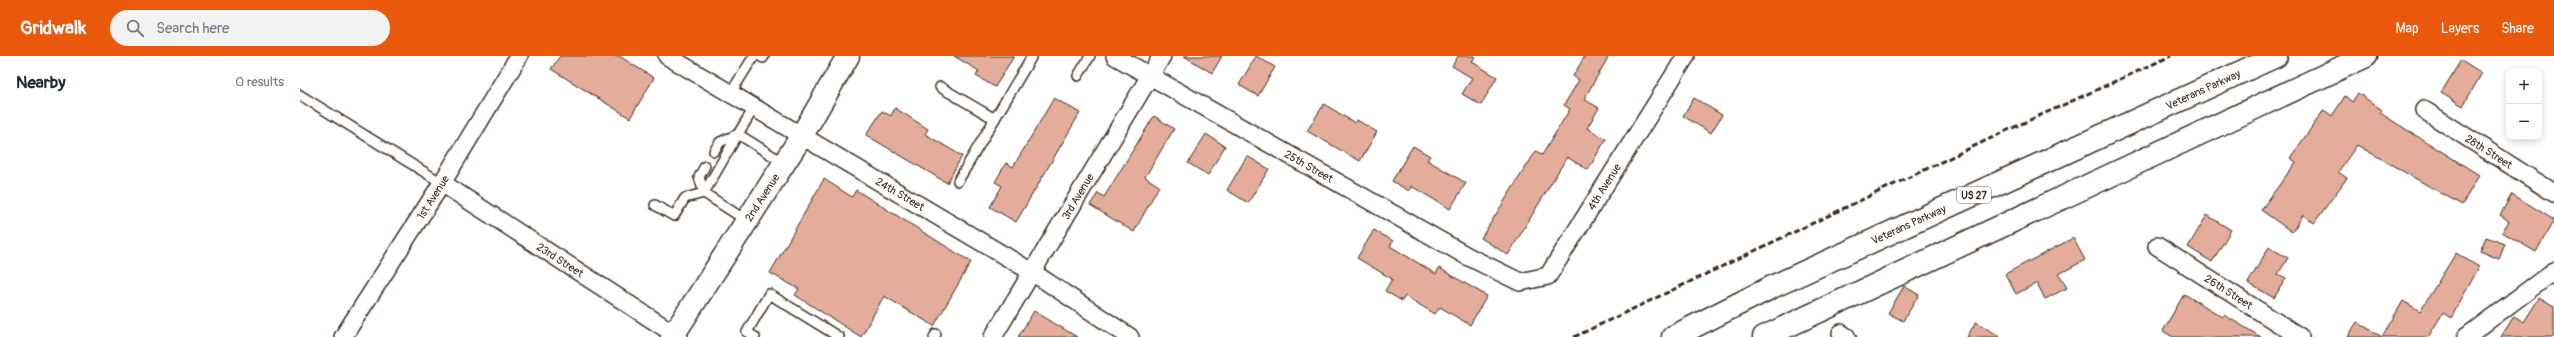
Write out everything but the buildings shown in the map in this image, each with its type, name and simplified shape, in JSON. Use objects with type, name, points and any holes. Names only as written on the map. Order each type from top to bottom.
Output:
[{"type":"main road","name":"2nd Avenue","points":[[675,336],[801,137],[848,56]]},
{"type":"main road","name":"Veterans Parkway","points":[[1673,337],[1772,287],[2276,56]]},
{"type":"main road","points":[[1764,337],[2366,56]]},
{"type":"street","name":"1st Avenue","points":[[343,337],[442,183],[519,56]]},
{"type":"street","name":"24th Street","points":[[667,56],[801,137],[1032,272],[1130,337]]},
{"type":"street","name":"25th Street","points":[[1116,56],[1467,256],[1503,274]]},
{"type":"street","name":"3rd Avenue","points":[[993,337],[1162,56]]},
{"type":"street","name":"4th Avenue","points":[[1503,274],[1520,282],[1548,276],[1686,56]]},
{"type":"street","name":"28th Street","points":[[2424,110],[2554,193]]},
{"type":"street","name":"23rd Street","points":[[442,183],[675,336]]},
{"type":"street","name":"26th Street","points":[[2156,246],[2300,337]]},
{"type":"street","points":[[2466,337],[2554,272]]},
{"type":"lane","points":[[730,94],[754,56]]},
{"type":"lane","points":[[760,56],[763,58],[764,56]]},
{"type":"lane","points":[[958,181],[1032,56]]},
{"type":"lane","points":[[1078,76],[1090,56]]},
{"type":"lane","points":[[940,87],[995,119]]},
{"type":"lane","points":[[300,95],[442,183]]},
{"type":"lane","points":[[655,205],[674,216],[685,198],[704,193],[754,108]]},
{"type":"lane","points":[[714,151],[720,142],[738,134]]},
{"type":"lane","points":[[738,134],[784,163]]},
{"type":"lane","points":[[705,166],[699,177],[704,193],[747,221]]},
{"type":"lane","points":[[755,337],[747,332],[769,294],[839,337]]},
{"type":"railway","points":[[1574,337],[2008,130],[2171,56]]}]
